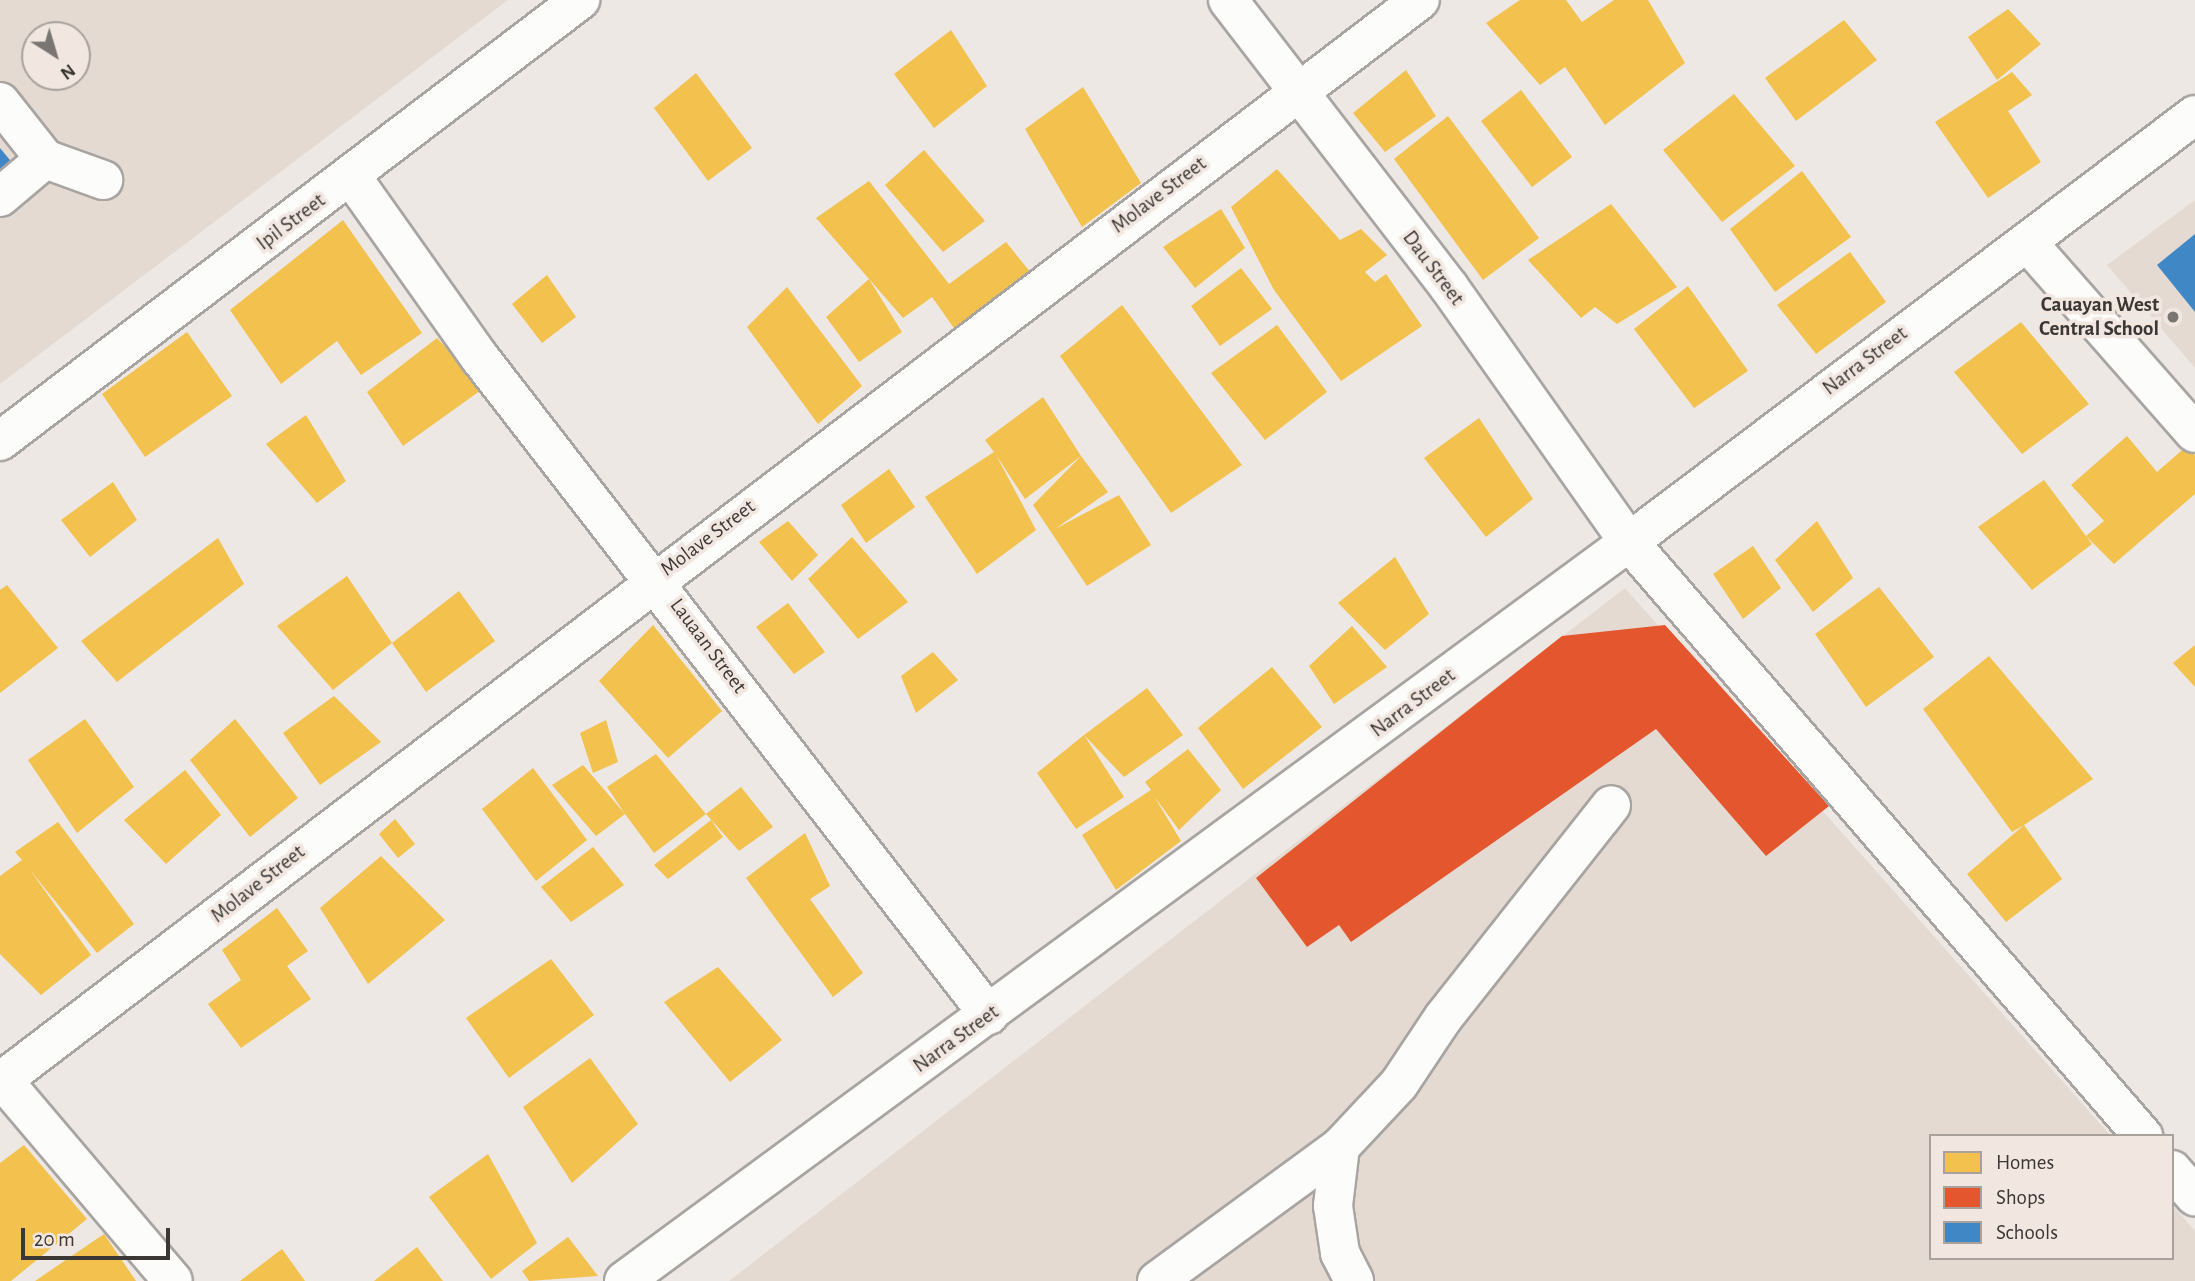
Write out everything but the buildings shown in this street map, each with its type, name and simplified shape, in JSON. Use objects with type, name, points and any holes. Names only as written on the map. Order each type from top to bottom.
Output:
[{"type":"street","name":"Ipil Street","points":[[0,441],[580,0]]},
{"type":"street","name":"Dau Street","points":[[1228,0],[1299,89],[1629,542],[2141,1134]]},
{"type":"street","name":"Molave Street","points":[[1,1080],[656,578],[1420,0]]},
{"type":"street","points":[[0,102],[45,159],[103,180]]},
{"type":"street","name":"Narra Street","points":[[624,1281],[1629,542],[2195,115]]},
{"type":"street","points":[[0,197],[45,159]]},
{"type":"street","name":"Lauaan Street","points":[[351,176],[480,358],[656,578],[989,1015]]},
{"type":"street","points":[[2027,242],[2195,433]]},
{"type":"street","points":[[1157,1281],[1340,1147],[1399,1084],[1611,805]]},
{"type":"street","points":[[1,1080],[173,1281]]},
{"type":"street","points":[[1340,1147],[1333,1206],[1340,1253],[1354,1281]]},
{"type":"street","points":[[2174,1172],[2195,1196]]},
{"type":"shaded area","points":[[0,0],[508,0],[0,384]]},
{"type":"shaded area","name":"Cauayan West Central School","points":[[2195,200],[2195,368],[2107,265]]},
{"type":"shaded area","points":[[1625,588],[2109,1134],[1929,1134],[1929,1260],[2174,1260],[2174,1207],[2195,1231],[2195,1281],[729,1281]]},
{"type":"place","name":"Cauayan West Central School","points":[[2173,317]]}]
